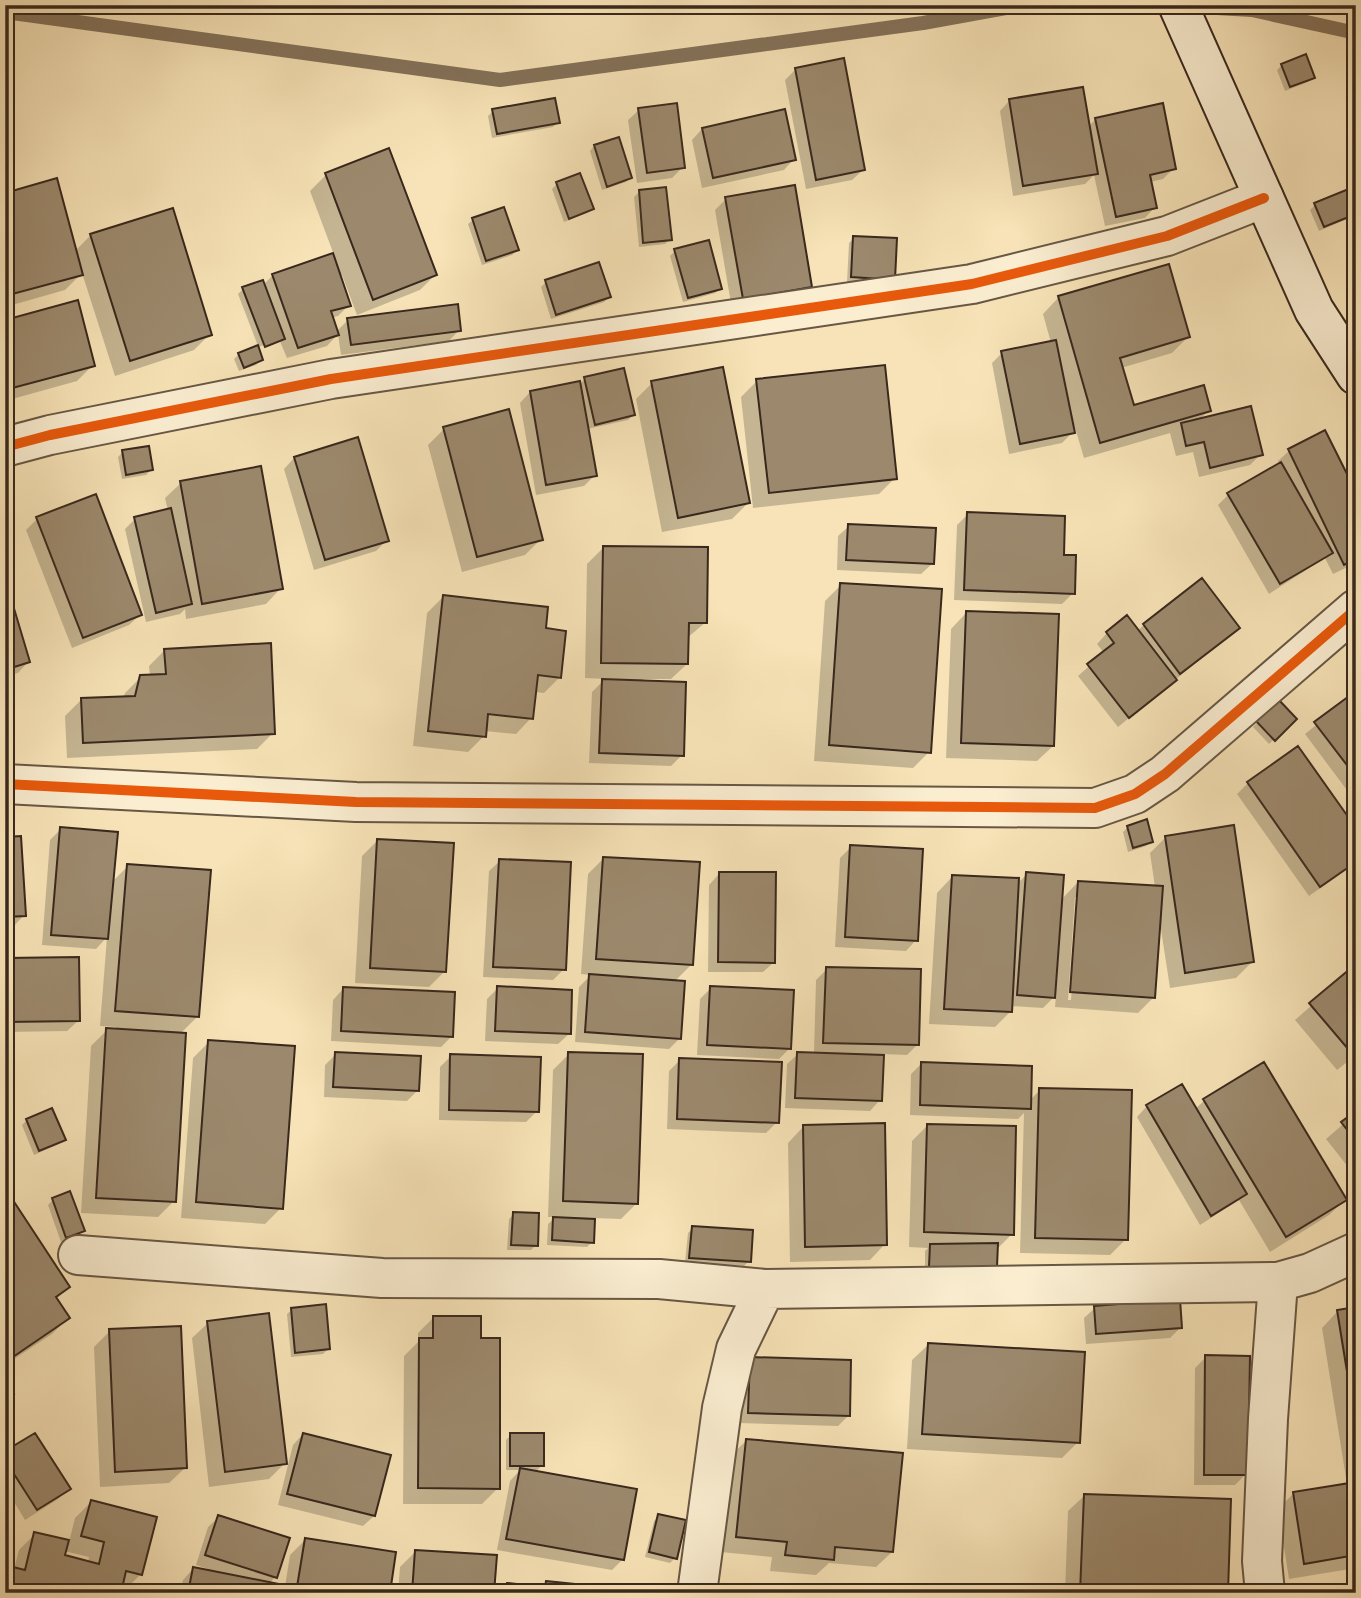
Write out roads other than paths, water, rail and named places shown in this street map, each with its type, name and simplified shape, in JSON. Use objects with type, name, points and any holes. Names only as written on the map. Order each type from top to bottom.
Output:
[{"type":"street","points":[[1178,5],[1314,310],[1356,375]]},
{"type":"street","points":[[5,447],[331,379],[972,284],[1167,236],[1264,198]]},
{"type":"street","points":[[5,784],[356,802],[1095,808],[1135,794],[1165,774],[1356,608]]},
{"type":"street","points":[[78,1255],[382,1278],[659,1279],[765,1289],[1278,1282],[1310,1273],[1356,1252]]},
{"type":"street","points":[[1265,1593],[1263,1535],[1278,1282]]},
{"type":"street","points":[[696,1593],[722,1408],[736,1349],[765,1289]]},
{"type":"waterway","points":[[5,12],[500,80],[923,23],[1023,5]]},
{"type":"waterway","points":[[1181,6],[1252,10],[1356,33]]}]
